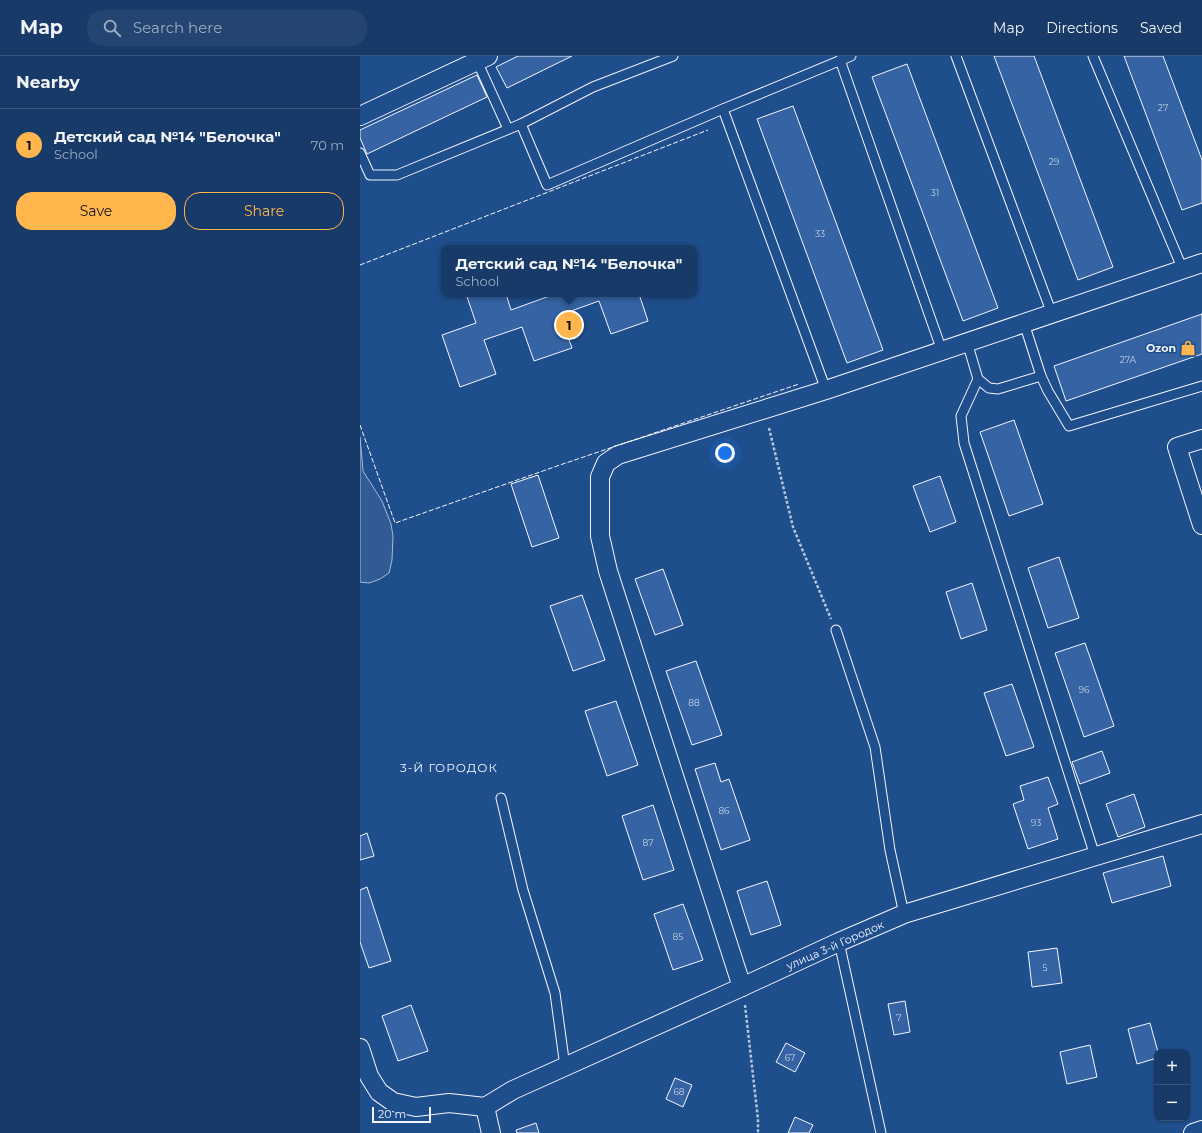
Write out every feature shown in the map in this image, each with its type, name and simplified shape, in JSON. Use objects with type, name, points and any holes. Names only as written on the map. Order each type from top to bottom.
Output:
[{"type":"street","points":[[360,116],[482,59]]},
{"type":"street","points":[[742,987],[608,571],[600,536],[600,477],[606,463],[618,455],[826,390],[1202,263]]},
{"type":"street","points":[[1202,439],[1177,447],[1202,525]]},
{"type":"street","name":"улица 3-й Городок","points":[[485,1107],[513,1090],[904,914],[1202,824]]},
{"type":"street","points":[[360,1048],[369,1076],[379,1092],[393,1102],[416,1107],[450,1103],[485,1107],[491,1133]]},
{"type":"street","points":[[1193,1133],[1202,1130]]},
{"type":"lane","points":[[360,153],[370,175],[397,175],[508,130],[593,87],[673,56]]},
{"type":"lane","points":[[521,124],[547,185],[723,109],[851,56]]},
{"type":"lane","points":[[956,56],[1052,314]]},
{"type":"lane","points":[[1093,56],[1183,270]]},
{"type":"lane","points":[[482,59],[508,130]]},
{"type":"lane","points":[[840,60],[942,351]]},
{"type":"lane","points":[[723,109],[826,390]]},
{"type":"lane","points":[[1024,323],[1041,376],[1048,391],[1069,426],[1202,386]]},
{"type":"lane","points":[[967,342],[978,379],[989,388],[998,389],[1041,376]]},
{"type":"lane","points":[[978,379],[961,416],[964,443],[1095,856]]},
{"type":"lane","points":[[836,630],[875,747],[890,850],[904,914]]},
{"type":"lane","points":[[501,798],[523,890],[555,992],[565,1067]]},
{"type":"lane","points":[[839,942],[881,1133]]},
{"type":"path","points":[[764,409],[793,527],[836,630]]},
{"type":"path","points":[[742,987],[746,1010],[758,1119],[758,1133]]},
{"type":"shaded area","points":[[360,437],[363,471],[382,501],[391,524],[393,536],[392,560],[389,573],[380,579],[369,583],[360,582]]},
{"type":"building","points":[[518,56],[572,56],[507,88],[496,67]]},
{"type":"building","points":[[994,56],[1034,56],[1113,267],[1078,280]]},
{"type":"building","points":[[1124,56],[1163,56],[1202,160],[1202,203],[1182,210]]},
{"type":"building","points":[[907,64],[998,308],[963,321],[872,77]]},
{"type":"building","points":[[477,75],[487,97],[367,154],[360,138],[360,130]]},
{"type":"building","points":[[793,106],[883,350],[847,363],[757,119]]},
{"type":"building","points":[[467,297],[507,297],[511,310],[547,297],[640,297],[648,321],[611,334],[599,301],[560,315],[572,348],[534,361],[522,327],[484,340],[496,374],[460,387],[442,335],[476,323]]},
{"type":"building","points":[[1202,314],[1202,354],[1066,401],[1054,366]]},
{"type":"building","points":[[1014,420],[1043,504],[1009,516],[980,432]]},
{"type":"building","points":[[538,475],[559,538],[532,547],[511,484]]},
{"type":"building","points":[[940,476],[956,522],[930,532],[913,486]]},
{"type":"building","points":[[1059,557],[1079,618],[1048,628],[1028,568]]},
{"type":"building","points":[[663,569],[683,625],[655,635],[635,579]]},
{"type":"building","points":[[972,583],[987,630],[961,639],[946,592]]},
{"type":"building","points":[[582,595],[605,660],[573,671],[550,606]]},
{"type":"building","points":[[1085,643],[1114,726],[1084,737],[1055,653]]},
{"type":"building","points":[[696,661],[722,735],[692,745],[666,671]]},
{"type":"building","points":[[1012,684],[1034,747],[1006,756],[984,693]]},
{"type":"building","points":[[616,701],[638,765],[607,776],[585,711]]},
{"type":"building","points":[[1102,751],[1110,773],[1080,784],[1072,762]]},
{"type":"building","points":[[715,763],[721,782],[729,779],[750,840],[721,850],[695,769]]},
{"type":"building","points":[[1048,777],[1058,804],[1048,808],[1058,839],[1028,849],[1013,804],[1024,800],[1020,786]]},
{"type":"building","points":[[1134,794],[1145,827],[1118,837],[1106,804]]},
{"type":"building","points":[[653,805],[674,870],[643,880],[622,816]]},
{"type":"building","points":[[367,833],[374,856],[360,860],[360,836]]},
{"type":"building","points":[[1163,856],[1171,886],[1112,903],[1103,873]]},
{"type":"building","points":[[767,881],[781,925],[751,935],[737,891]]},
{"type":"building","points":[[367,887],[391,961],[369,968],[360,942],[360,890]]},
{"type":"building","points":[[683,904],[703,960],[673,970],[654,914]]},
{"type":"building","points":[[1057,948],[1062,983],[1032,987],[1028,952]]},
{"type":"building","points":[[905,1001],[910,1032],[894,1035],[888,1004]]},
{"type":"building","points":[[411,1005],[428,1051],[398,1061],[382,1016]]},
{"type":"building","points":[[1150,1023],[1157,1049],[1154,1049],[1154,1059],[1137,1064],[1128,1029]]},
{"type":"building","points":[[786,1043],[805,1053],[795,1072],[776,1062]]},
{"type":"building","points":[[1090,1045],[1097,1077],[1067,1084],[1060,1052]]},
{"type":"building","points":[[675,1078],[692,1085],[683,1107],[666,1099]]},
{"type":"building","points":[[795,1117],[813,1125],[809,1133],[788,1133]]},
{"type":"building","points":[[536,1123],[539,1133],[517,1133],[516,1130]]},
{"type":"fence","points":[[360,265],[708,130]]},
{"type":"fence","points":[[360,425],[395,523],[799,384]]},
{"type":"place","name":"Детский сад №14 \"Белочка\"","points":[[569,325]]},
{"type":"place","name":"Ozon","points":[[1188,348]]},
{"type":"district","name":"3-Й ГОРОДОК","points":[[449,768]]}]
